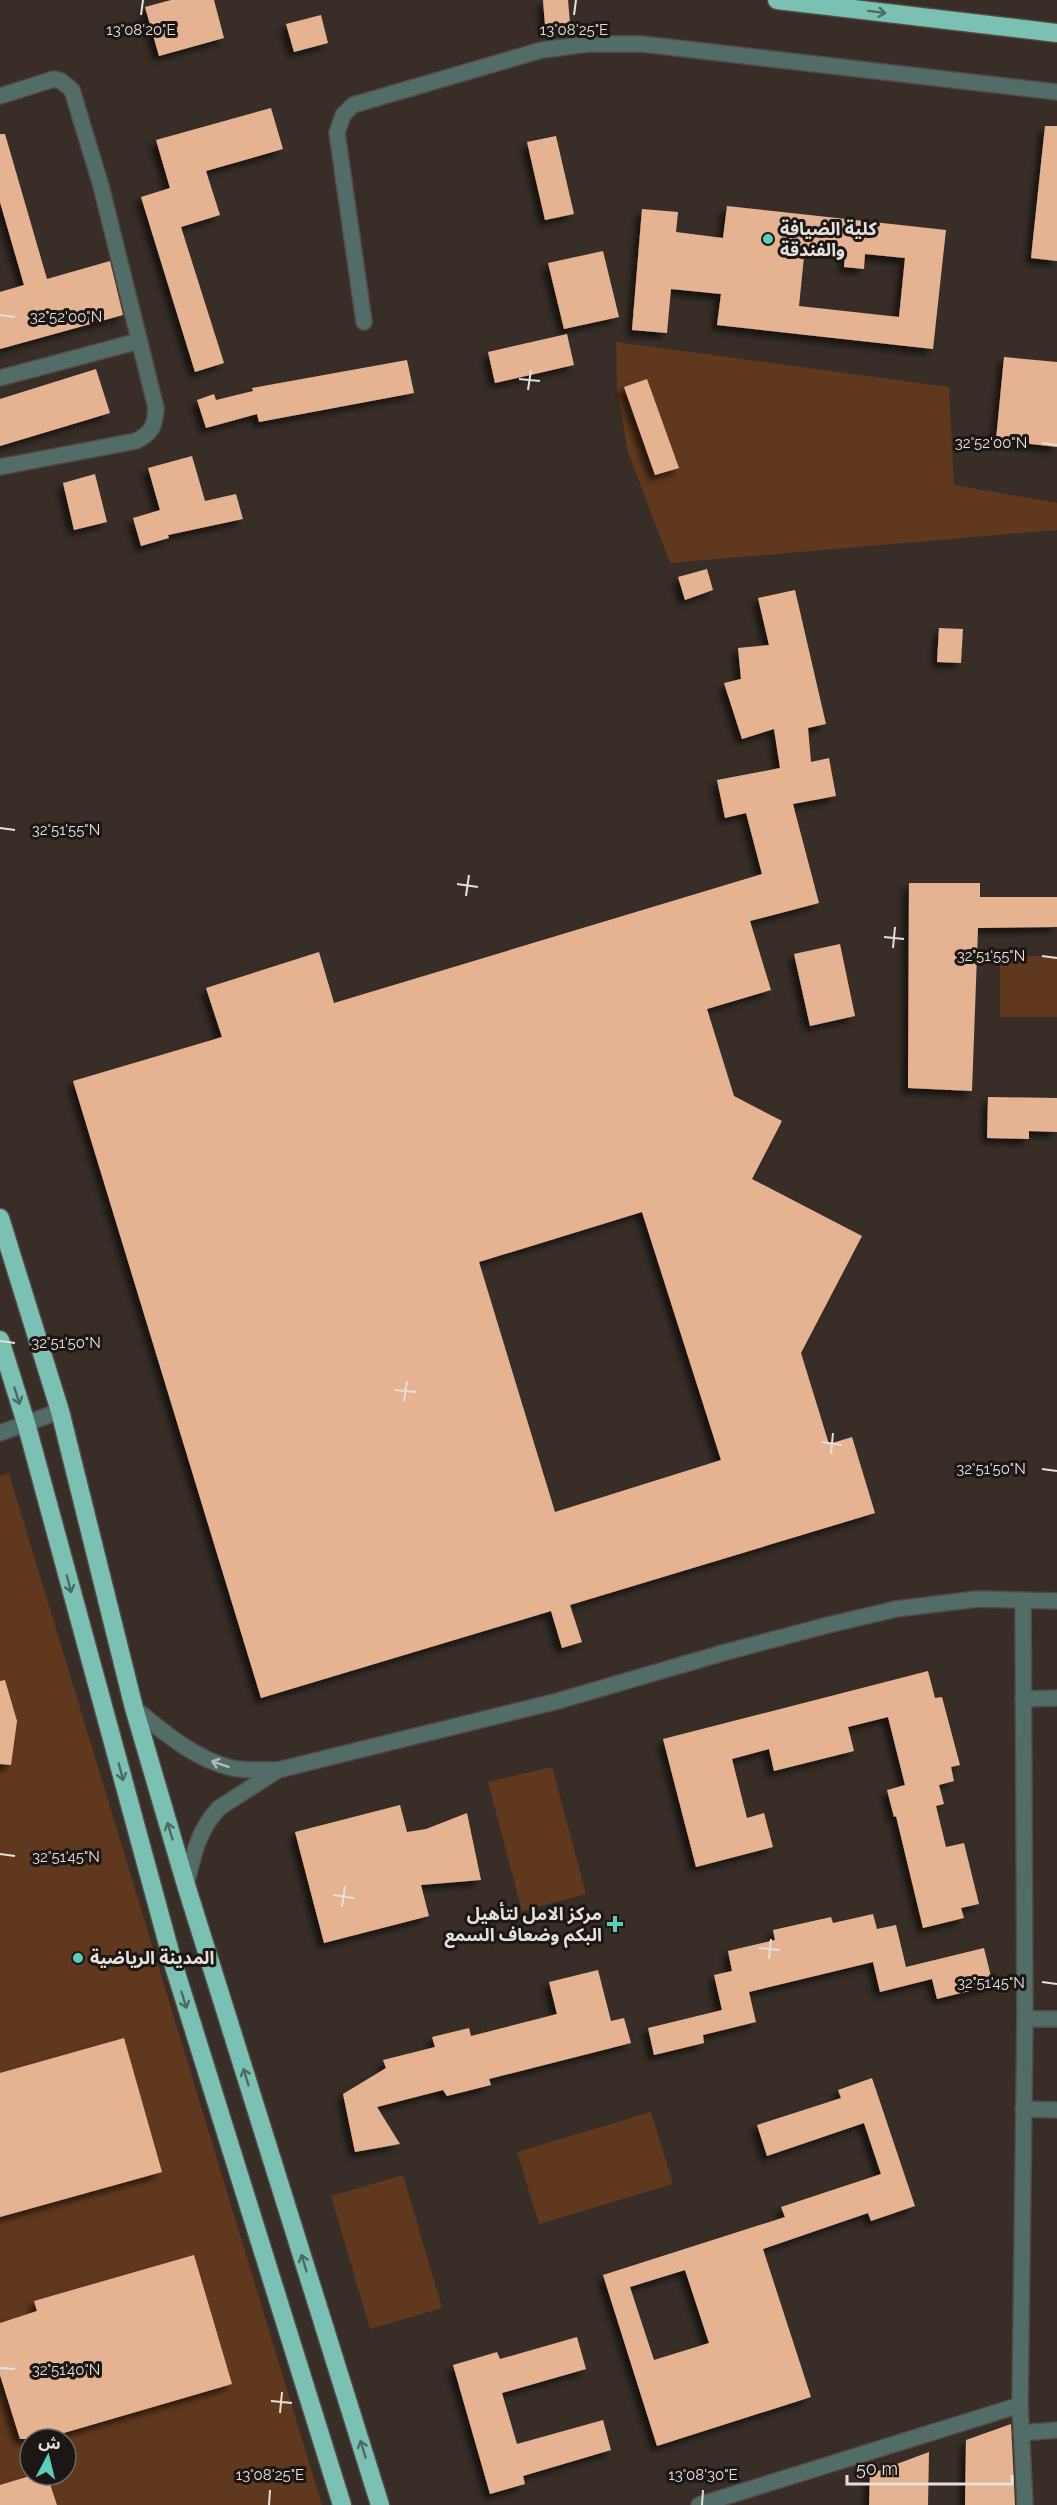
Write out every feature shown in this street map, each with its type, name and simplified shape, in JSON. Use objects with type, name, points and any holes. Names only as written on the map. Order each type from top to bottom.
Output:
[{"type":"highway","points":[[777,0],[1057,33]]},
{"type":"highway","points":[[0,1218],[60,1411],[134,1708],[186,1885],[380,2505]]},
{"type":"highway","points":[[0,1340],[26,1424],[173,1963],[342,2505]]},
{"type":"street","points":[[364,322],[337,133],[343,115],[353,105],[542,50],[588,44],[642,44],[1057,92]]},
{"type":"street","points":[[0,96],[54,79],[61,81],[72,90],[100,186],[156,408],[155,423],[149,434],[136,441],[0,467]]},
{"type":"street","points":[[0,378],[139,341]]},
{"type":"street","points":[[0,1433],[60,1411]]},
{"type":"street","points":[[134,1708],[183,1746],[204,1758],[232,1768],[278,1770],[554,1702],[828,1625],[933,1603],[977,1599],[1057,1600]]},
{"type":"street","points":[[1023,1600],[1025,2019],[1020,2405],[1025,2505]]},
{"type":"street","points":[[1023,1699],[1057,1698]]},
{"type":"street","points":[[186,1885],[198,1840],[212,1816],[219,1808],[278,1770]]},
{"type":"street","points":[[1025,2019],[1057,2019]]},
{"type":"street","points":[[1023,2109],[1057,2110]]},
{"type":"street","points":[[699,2505],[1020,2405]]},
{"type":"street","points":[[1021,2433],[1057,2430]]},
{"type":"shaded area","points":[[616,342],[949,387],[954,485],[1057,503],[1057,530],[670,563],[628,452],[617,389]]},
{"type":"shaded area","points":[[1000,956],[1057,956],[1057,1017],[1000,1017]]},
{"type":"shaded area","name":"المدينة الرياضية","points":[[9,1474],[322,2505],[0,2505],[0,1476]]},
{"type":"shaded area","points":[[552,1767],[586,1894],[522,1911],[488,1782]]},
{"type":"shaded area","points":[[651,2112],[673,2184],[539,2224],[517,2152]]},
{"type":"shaded area","points":[[403,2175],[442,2308],[370,2329],[331,2196]]},
{"type":"building","points":[[171,0],[214,0],[224,38],[159,56],[145,7]]},
{"type":"building","points":[[543,0],[568,0],[570,23],[545,25]]},
{"type":"building","points":[[321,15],[328,43],[294,52],[286,24]]},
{"type":"building","points":[[271,108],[283,149],[206,171],[220,215],[181,227],[224,363],[195,372],[141,197],[170,188],[156,140]]},
{"type":"building","points":[[1045,126],[1057,126],[1057,261],[1031,258]]},
{"type":"building","points":[[0,134],[5,134],[47,279],[110,261],[123,315],[0,349],[0,292],[24,285],[0,202]]},
{"type":"building","points":[[556,136],[574,214],[545,220],[527,142]]},
{"type":"building","points":[[727,206],[946,230],[933,349],[717,325],[721,294],[671,289],[667,333],[632,330],[642,209],[678,212],[676,232],[723,238]],"holes":[[[805,247],[845,251],[844,267],[864,269],[865,254],[905,258],[899,317],[799,306]]]},
{"type":"building","points":[[603,251],[619,317],[564,329],[548,263]]},
{"type":"building","points":[[567,334],[574,365],[495,383],[488,352]]},
{"type":"building","points":[[1004,357],[1057,362],[1057,447],[996,440]]},
{"type":"building","points":[[407,360],[414,393],[259,422],[257,414],[206,428],[197,400],[214,394],[216,400],[253,391],[252,388]]},
{"type":"building","points":[[96,369],[110,413],[0,446],[0,399]]},
{"type":"building","points":[[647,379],[679,468],[655,475],[624,387]]},
{"type":"building","points":[[192,456],[205,501],[236,494],[243,519],[168,535],[169,538],[141,546],[133,518],[160,510],[148,468]]},
{"type":"building","points":[[95,474],[107,522],[74,530],[63,483]]},
{"type":"building","points":[[707,569],[713,590],[685,600],[678,577]]},
{"type":"building","points":[[795,590],[826,724],[808,728],[811,762],[829,758],[836,796],[793,804],[819,903],[750,921],[771,990],[707,1009],[734,1096],[782,1121],[752,1179],[862,1236],[801,1353],[829,1444],[852,1437],[875,1513],[570,1605],[582,1642],[562,1648],[551,1611],[261,1698],[73,1081],[222,1037],[206,988],[319,952],[334,1003],[762,874],[746,813],[725,818],[717,780],[780,768],[774,729],[742,739],[724,683],[741,679],[738,648],[769,645],[758,598]],"holes":[[[642,1212],[721,1460],[555,1512],[479,1262]]]},
{"type":"building","points":[[939,628],[963,629],[961,663],[937,662]]},
{"type":"building","points":[[909,883],[980,883],[980,897],[1057,897],[1057,927],[978,928],[972,1091],[908,1088]]},
{"type":"building","points":[[840,944],[855,1016],[810,1026],[794,954]]},
{"type":"building","points":[[988,1097],[1057,1098],[1057,1132],[1029,1131],[1029,1139],[987,1138]]},
{"type":"building","points":[[928,1671],[935,1698],[942,1697],[960,1765],[951,1767],[954,1781],[939,1785],[944,1804],[936,1806],[946,1847],[964,1843],[979,1904],[961,1908],[964,1918],[923,1928],[896,1816],[894,1817],[887,1790],[905,1785],[888,1717],[848,1727],[854,1751],[774,1771],[769,1749],[732,1759],[747,1818],[764,1813],[773,1847],[696,1867],[663,1739]]},
{"type":"building","points":[[5,1680],[17,1721],[11,1765],[0,1764],[0,1681]]},
{"type":"building","points":[[400,1805],[407,1832],[426,1829],[467,1813],[481,1880],[421,1885],[429,1916],[324,1943],[295,1832]]},
{"type":"building","points":[[873,1914],[877,1929],[896,1925],[906,1967],[984,1948],[993,1985],[937,1999],[932,1979],[880,1992],[873,1962],[749,1992],[756,2022],[703,2035],[704,2043],[654,2055],[648,2028],[722,2010],[714,1975],[732,1971],[728,1951],[775,1940],[773,1930],[831,1917],[833,1923]]},
{"type":"building","points":[[598,1970],[611,2021],[624,2018],[631,2043],[489,2079],[491,2085],[447,2096],[443,2090],[377,2107],[400,2144],[355,2152],[343,2094],[386,2068],[383,2060],[435,2047],[432,2037],[469,2028],[471,2036],[557,2014],[549,1982]]},
{"type":"building","points":[[124,2038],[162,2172],[0,2217],[0,2073]]},
{"type":"building","points":[[872,2078],[915,2206],[871,2221],[868,2213],[763,2249],[811,2397],[657,2446],[603,2275],[785,2217],[781,2207],[881,2174],[864,2123],[767,2156],[757,2125],[841,2098],[838,2090]],"holes":[[[685,2270],[709,2343],[654,2360],[630,2287]]]},
{"type":"building","points":[[194,2255],[232,2384],[78,2429],[78,2427],[18,2427],[18,2433],[0,2375],[0,2323],[37,2311],[34,2301]]},
{"type":"building","points":[[577,2337],[586,2369],[502,2393],[517,2444],[603,2420],[611,2450],[523,2476],[525,2484],[490,2494],[453,2365],[497,2352],[500,2359]]},
{"type":"building","points":[[1011,2424],[1015,2505],[965,2505],[966,2440]]},
{"type":"building","points":[[929,2452],[928,2505],[869,2505],[870,2474]]},
{"type":"building","points":[[18,2480],[18,2487],[51,2487],[57,2505],[0,2505],[0,2485]]},
{"type":"place","name":"كلية الضيافة والفندقة","points":[[768,239]]},
{"type":"place","name":"مركز الامل لتأهيل البكم وضعاف السمع","points":[[615,1924]]},
{"type":"place","name":"المدينة الرياضية","points":[[78,1958]]}]
